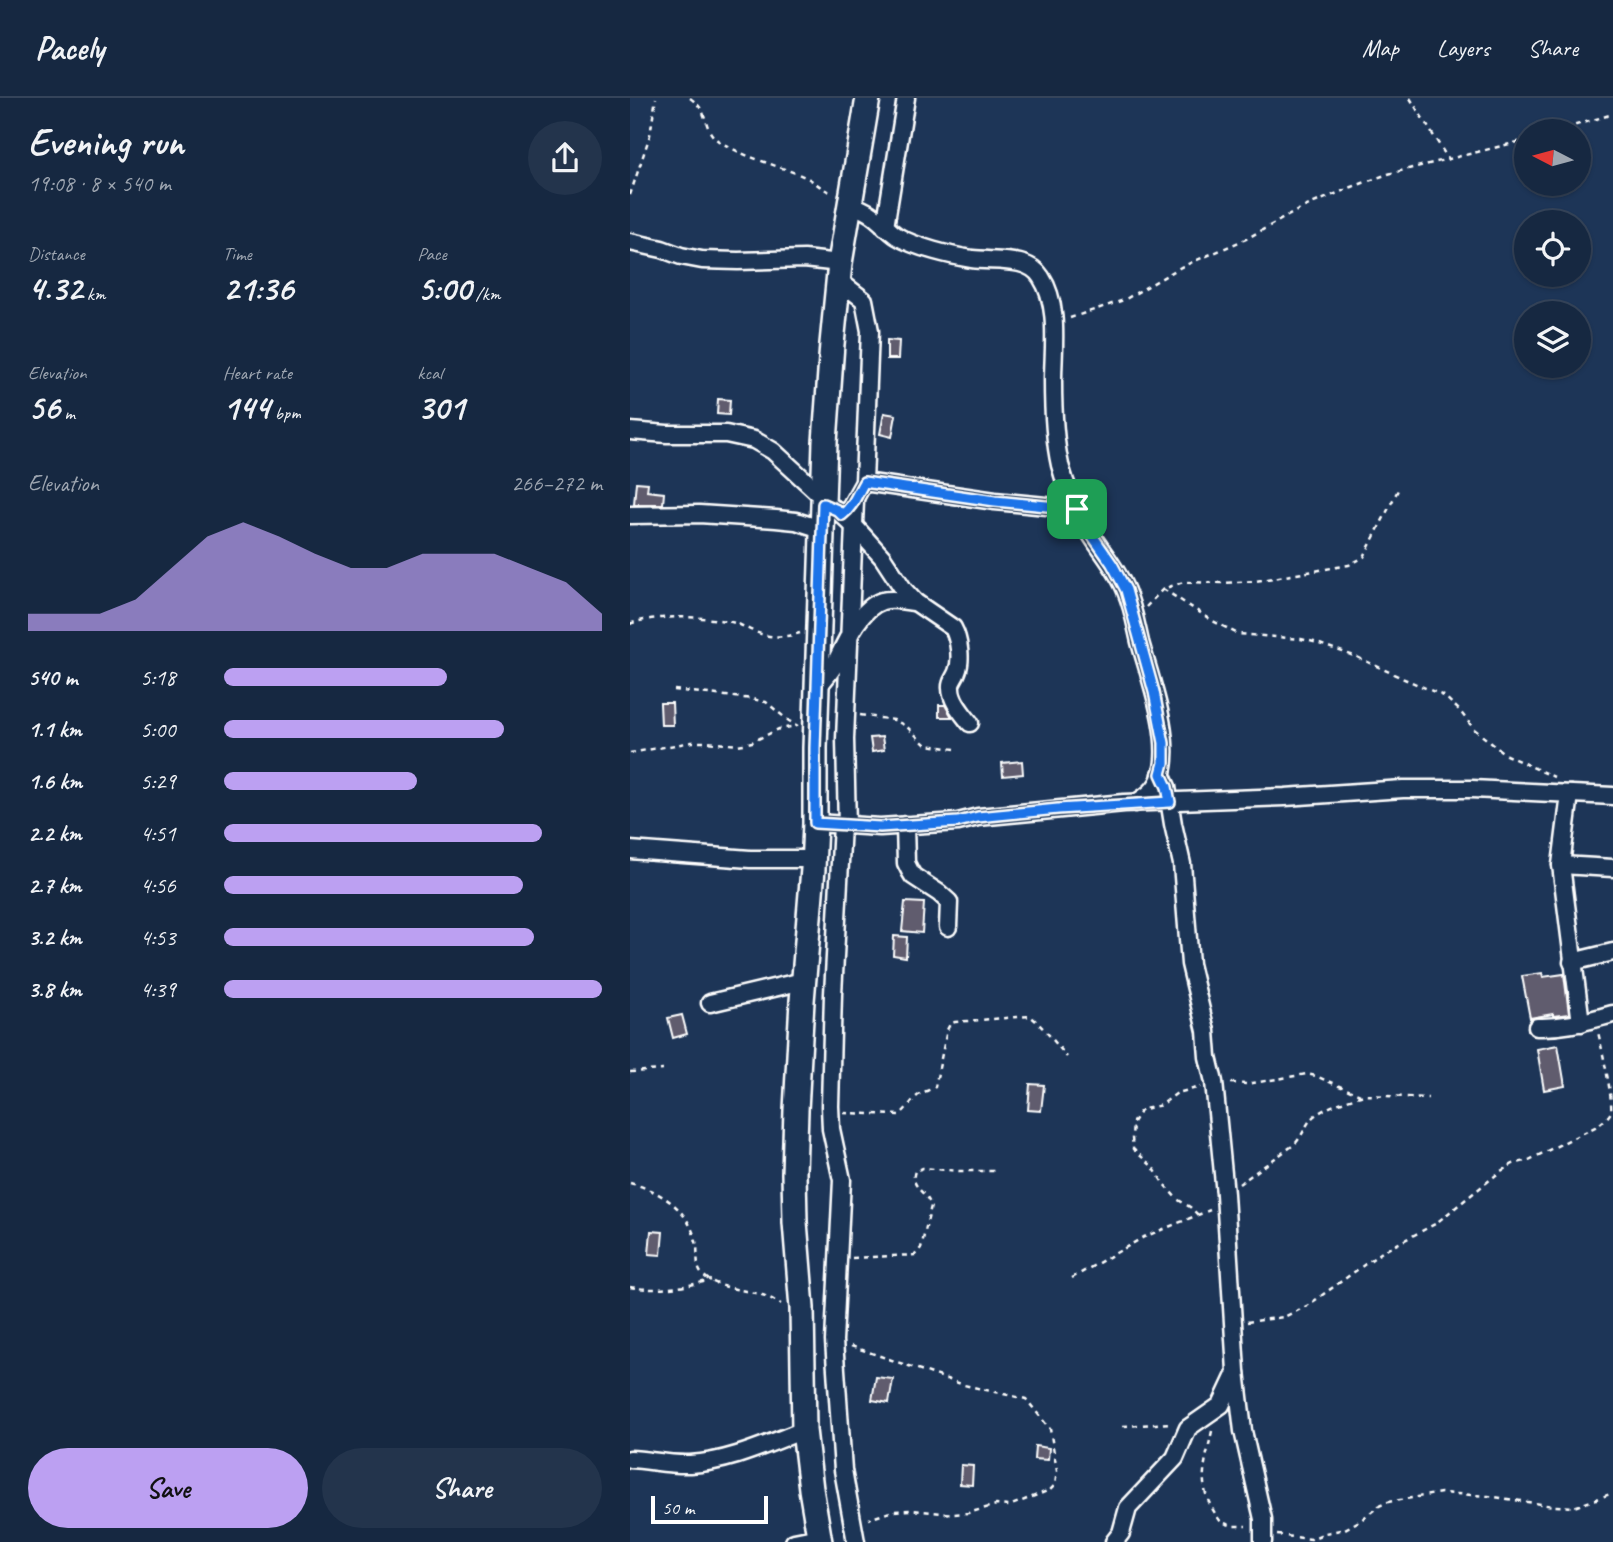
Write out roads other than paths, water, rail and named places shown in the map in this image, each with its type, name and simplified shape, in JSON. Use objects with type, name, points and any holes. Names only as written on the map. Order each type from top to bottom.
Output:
[{"type":"street","points":[[854,1534],[843,1470],[834,1341],[842,1171],[831,1129],[830,1112],[833,994],[845,826],[850,635],[824,442],[839,272],[849,199],[868,98]]},
{"type":"street","points":[[885,227],[906,98]]},
{"type":"street","points":[[849,199],[899,237],[972,259],[1031,267],[1040,275],[1050,295],[1054,331],[1053,415],[1060,463],[1068,492],[1126,590],[1161,724],[1164,743],[1161,774],[1150,794],[1136,803]]},
{"type":"street","points":[[630,242],[702,260],[804,259],[839,272],[864,300],[870,331],[864,482],[855,501],[835,511],[821,529],[817,688],[807,726],[815,823],[814,859],[803,981],[794,1173],[802,1308],[804,1430],[820,1540],[794,1542]]},
{"type":"street","points":[[630,431],[667,435],[726,434],[754,440],[773,451],[883,558],[915,602],[953,628],[959,668],[951,690],[970,723]]},
{"type":"street","points":[[864,482],[995,501],[1077,509]]},
{"type":"street","points":[[630,515],[699,514],[776,519],[796,521],[821,529]]},
{"type":"street","points":[[817,688],[872,605],[884,600],[915,602]]},
{"type":"street","points":[[1161,774],[1167,787],[1182,863],[1190,964],[1206,1031],[1214,1084],[1225,1199],[1236,1371],[1243,1431],[1263,1532]]},
{"type":"street","points":[[815,823],[880,827],[958,822],[978,817],[1136,803],[1403,789],[1472,789],[1613,796]]},
{"type":"street","points":[[1568,794],[1561,864],[1572,962],[1588,1021]]},
{"type":"street","points":[[905,825],[906,863],[913,876],[939,892],[949,902],[948,927]]},
{"type":"street","points":[[630,850],[750,859],[814,859]]},
{"type":"street","points":[[1561,864],[1613,867]]},
{"type":"street","points":[[1572,962],[1613,952]]},
{"type":"street","points":[[710,1003],[803,981]]},
{"type":"street","points":[[1537,1027],[1556,1028],[1613,1014]]},
{"type":"street","points":[[1114,1542],[1121,1533],[1128,1508],[1175,1458],[1188,1428],[1221,1405],[1236,1371]]},
{"type":"street","points":[[630,1459],[673,1464],[718,1460],[804,1430]]}]
